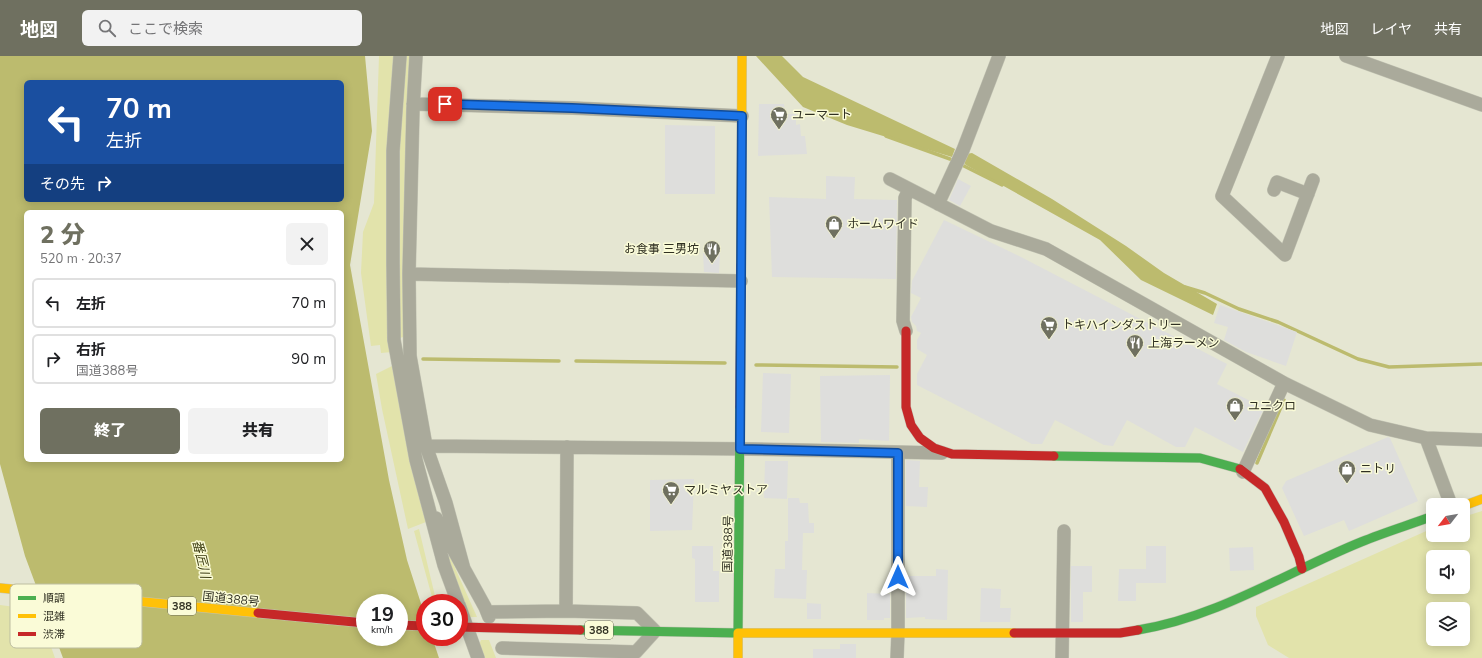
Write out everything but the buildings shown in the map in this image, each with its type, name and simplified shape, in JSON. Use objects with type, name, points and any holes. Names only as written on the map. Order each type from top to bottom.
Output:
[{"type":"main road","name":"国道388号","points":[[738,658],[742,281],[742,56]]},
{"type":"main road","points":[[906,331],[906,406],[908,418],[912,427],[925,443],[932,448],[952,454],[1200,458],[1238,469],[1266,488],[1284,522],[1299,557],[1302,569]]},
{"type":"main road","points":[[1470,503],[1482,499]]},
{"type":"main road","points":[[738,633],[1062,634],[1120,633],[1140,630],[1169,624],[1227,603],[1361,542],[1426,519]]},
{"type":"main road","name":"国道388号","points":[[0,588],[10,589]]},
{"type":"main road","name":"国道388号","points":[[142,602],[356,622]]},
{"type":"main road","name":"388","points":[[468,627],[738,633]]},
{"type":"street","points":[[400,56],[393,150],[394,340],[416,460],[444,565],[455,594]]},
{"type":"street","points":[[416,56],[413,104],[409,274],[410,356],[426,446],[446,503],[464,569]]},
{"type":"street","points":[[938,204],[963,150],[1000,56]]},
{"type":"street","points":[[1278,56],[1222,196],[1285,255],[1313,180]]},
{"type":"street","points":[[1346,56],[1482,105]]},
{"type":"street","points":[[413,104],[742,116]]},
{"type":"street","points":[[890,179],[991,230],[1046,249],[1284,383],[1370,425],[1426,438],[1481,440]]},
{"type":"street","points":[[1274,190],[1277,182],[1308,194]]},
{"type":"street","points":[[906,331],[903,321],[905,198],[909,188]]},
{"type":"street","points":[[409,274],[742,281]]},
{"type":"street","points":[[1243,472],[1284,383]]},
{"type":"street","points":[[1426,438],[1448,498]]},
{"type":"street","points":[[426,446],[740,449],[952,454]]},
{"type":"street","points":[[566,611],[567,447]]},
{"type":"street","points":[[897,658],[898,453]]},
{"type":"street","points":[[427,501],[488,614],[566,611],[637,613],[655,631],[636,652],[503,652]]},
{"type":"street","points":[[1062,658],[1064,531]]},
{"type":"street","points":[[468,637],[478,658]]},
{"type":"green space","points":[[379,56],[396,56],[392,352],[381,353],[380,345],[371,346],[361,273],[363,232],[374,203]]},
{"type":"green space","points":[[403,56],[414,56],[406,336],[397,339],[395,241]]},
{"type":"green space","points":[[392,366],[411,467],[426,522],[408,529],[382,409],[376,374]]},
{"type":"green space","points":[[1482,511],[1482,658],[1289,658],[1268,645],[1256,616],[1256,607],[1426,531],[1426,542],[1470,542],[1470,515]]},
{"type":"green space","points":[[419,529],[435,594],[431,594],[414,531]]},
{"type":"green space","points":[[439,532],[467,594],[460,594]]},
{"type":"green space","points":[[468,597],[477,617],[468,617]]},
{"type":"green space","points":[[0,605],[10,606],[10,648],[51,648],[55,658],[0,658]]},
{"type":"green space","points":[[481,640],[489,640],[496,658],[481,658],[478,648]]},
{"type":"water","name":"番匠川","points":[[0,56],[365,56],[372,131],[350,265],[389,480],[407,560],[418,594],[416,594],[416,646],[435,646],[439,658],[63,658],[59,648],[142,648],[142,584],[35,584],[25,556],[0,464]]},
{"type":"water","points":[[756,56],[782,56],[803,77],[955,149],[952,157],[847,125],[803,107]]},
{"type":"water","points":[[972,153],[1052,199],[1126,246],[1164,273],[1217,304],[1213,315],[1141,280],[1100,240],[966,165],[963,162],[966,154]]},
{"type":"waterway","points":[[886,136],[950,159],[1002,185]]},
{"type":"waterway","points":[[1185,287],[1205,293],[1239,309],[1278,322],[1358,359],[1389,367],[1482,364]]},
{"type":"waterway","points":[[423,359],[559,361]]},
{"type":"waterway","points":[[576,361],[725,363]]},
{"type":"waterway","points":[[756,365],[897,367]]},
{"type":"waterway","points":[[1257,463],[1284,400]]},
{"type":"traffic: fast","points":[[580,630],[738,633],[740,407]]},
{"type":"traffic: fast","points":[[1054,456],[1200,458],[1240,469]]},
{"type":"traffic: fast","points":[[1138,630],[1168,624],[1196,615],[1252,592],[1361,542],[1426,518]]},
{"type":"traffic: slow","points":[[741,265],[742,56]]},
{"type":"traffic: slow","points":[[1470,503],[1482,499]]},
{"type":"traffic: slow","points":[[0,588],[10,589]]},
{"type":"traffic: slow","points":[[142,602],[258,613]]},
{"type":"traffic: slow","points":[[738,633],[1014,633]]},
{"type":"traffic: slow","points":[[738,633],[738,658]]},
{"type":"traffic: jam","points":[[740,407],[741,265]]},
{"type":"traffic: jam","points":[[906,331],[906,407],[911,425],[920,438],[934,448],[952,454],[1054,456]]},
{"type":"traffic: jam","points":[[1240,469],[1265,488],[1284,522],[1299,557],[1302,569]]},
{"type":"traffic: jam","points":[[258,613],[356,622]]},
{"type":"traffic: jam","points":[[408,625],[416,626]]},
{"type":"traffic: jam","points":[[468,627],[580,630]]},
{"type":"traffic: jam","points":[[1014,633],[1120,633],[1138,630]]},
{"type":"place","name":"ユーマート","points":[[779,130]]},
{"type":"place","name":"ホームワイド","points":[[834,239]]},
{"type":"place","name":"お食事 三男坊","points":[[712,264]]},
{"type":"place","name":"トキハインダストリー","points":[[1049,340]]},
{"type":"place","name":"上海ラーメン","points":[[1135,358]]},
{"type":"place","name":"ユニクロ","points":[[1235,421]]},
{"type":"place","name":"ニトリ","points":[[1347,484]]},
{"type":"place","name":"マルミヤストア","points":[[671,505]]},
{"type":"route","points":[[445,104],[742,116],[740,449],[898,453],[898,577]]}]
